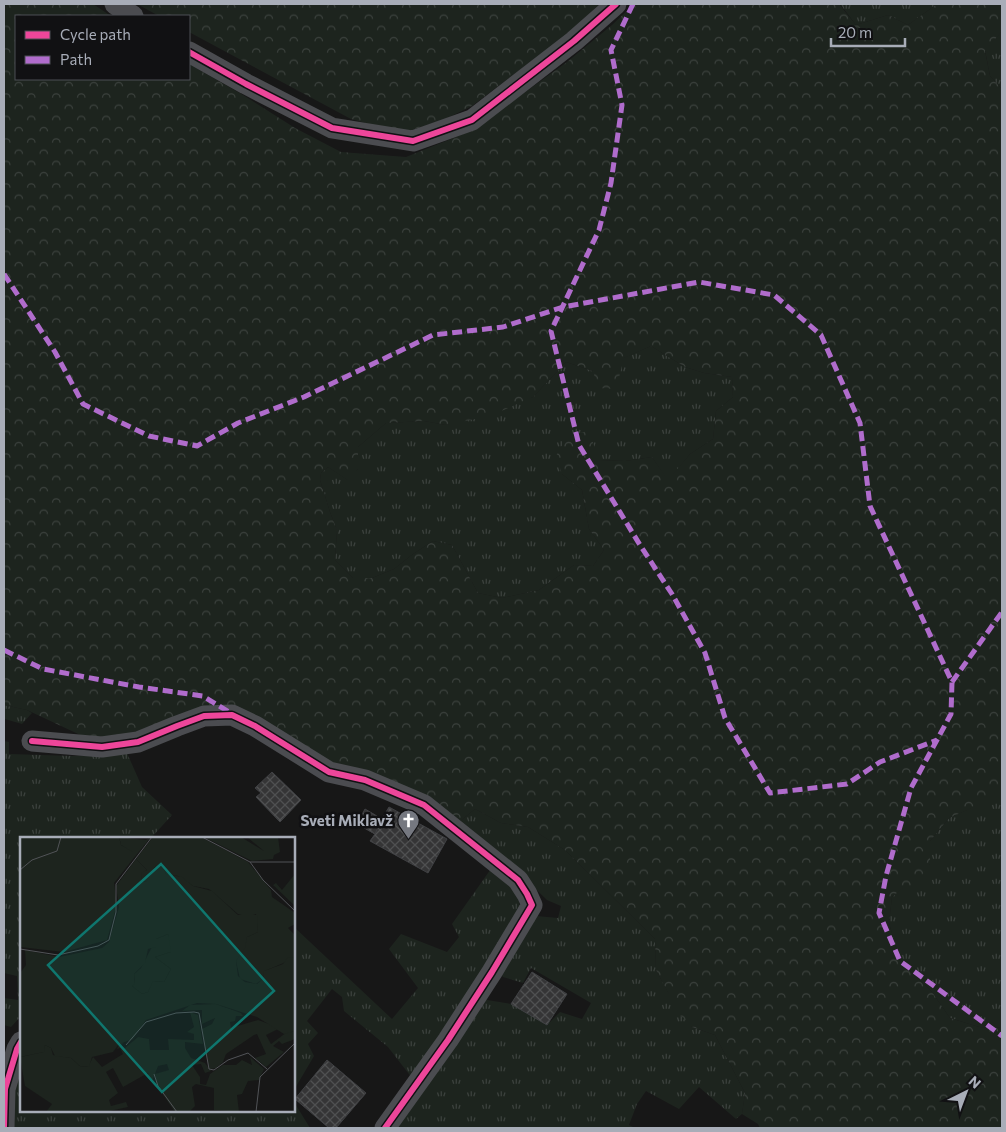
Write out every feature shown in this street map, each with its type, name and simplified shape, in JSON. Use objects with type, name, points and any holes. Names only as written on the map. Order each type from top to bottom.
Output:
[{"type":"street","points":[[115,4],[132,15]]},
{"type":"street","points":[[190,53],[332,128],[413,140],[472,120],[574,41],[616,4]]},
{"type":"street","points":[[32,741],[102,748],[138,742],[204,716],[232,715],[255,726],[329,772],[365,780],[424,805],[518,880],[532,905],[448,1040],[385,1128]]},
{"type":"street","points":[[4,1128],[5,1089],[20,1044]]},
{"type":"green space","points":[[4,4],[93,4],[110,15],[15,15],[15,80],[190,80],[190,65],[295,128],[341,152],[406,157],[471,131],[567,62],[634,4],[839,4],[856,25],[888,15],[908,25],[937,4],[1002,4],[1002,31],[985,51],[990,76],[1002,89],[1002,795],[949,818],[930,841],[930,864],[913,889],[903,888],[892,897],[889,923],[900,961],[932,992],[950,1018],[979,1027],[1002,1028],[1002,1128],[760,1128],[758,1124],[742,1114],[745,1093],[715,1035],[692,1027],[680,1015],[656,970],[655,939],[565,850],[528,827],[501,823],[475,809],[459,822],[322,764],[240,708],[154,729],[91,740],[27,710],[4,705]],"holes":[[[651,346],[685,367],[704,373],[732,377],[733,397],[716,411],[713,439],[690,454],[668,480],[652,457],[625,461],[599,460],[589,431],[568,435],[556,456],[562,474],[582,490],[589,529],[604,550],[593,566],[574,565],[539,590],[502,598],[478,593],[452,545],[433,541],[394,569],[372,578],[353,578],[335,560],[337,530],[320,480],[321,473],[328,467],[349,481],[358,469],[358,447],[386,423],[424,421],[446,425],[490,416],[533,397],[566,362],[593,371],[598,388],[616,389],[624,358]]]},
{"type":"green space","points":[[137,4],[607,4],[472,106],[445,119],[403,133],[351,119],[190,33],[190,15],[157,15]]},
{"type":"green space","points":[[840,4],[937,4],[908,25],[888,15],[856,25]]},
{"type":"green space","points":[[1002,31],[1002,89],[990,76],[985,50]]},
{"type":"green space","points":[[651,346],[685,367],[704,373],[732,377],[733,397],[716,411],[713,439],[690,454],[668,481],[652,457],[625,461],[599,460],[562,474],[582,490],[589,529],[604,550],[593,566],[574,565],[539,590],[502,598],[478,593],[452,545],[433,541],[394,569],[372,578],[353,578],[335,560],[337,530],[320,480],[321,473],[328,467],[348,480],[358,469],[358,447],[386,423],[424,421],[446,425],[533,397],[566,362],[593,371]]},
{"type":"green space","points":[[4,705],[27,710],[32,713],[22,724],[5,719],[4,723]]},
{"type":"green space","points":[[4,741],[9,742],[9,754],[74,756],[127,753],[142,787],[172,815],[152,837],[20,837],[20,1017],[11,1027],[4,1025],[4,998],[18,1000],[17,976],[4,973]]},
{"type":"green space","points":[[1002,795],[1002,1028],[979,1027],[950,1018],[932,992],[900,961],[889,923],[892,897],[930,864],[930,841],[949,818]]},
{"type":"green space","points":[[475,809],[501,823],[528,827],[565,850],[655,939],[656,970],[668,992],[692,1027],[715,1035],[745,1093],[742,1114],[736,1119],[699,1087],[679,1109],[646,1091],[637,1104],[629,1125],[635,1128],[396,1128],[481,999],[511,1004],[550,1022],[560,1012],[582,1019],[591,1003],[531,968],[523,983],[503,977],[498,969],[536,916],[558,918],[561,906],[547,900],[514,868],[459,822]]},
{"type":"green space","points":[[493,866],[517,891],[521,912],[412,1078],[388,1047],[344,1011],[342,997],[332,989],[307,1021],[318,1033],[308,1044],[314,1056],[295,1088],[295,928],[392,1019],[418,988],[389,949],[401,934],[447,952],[459,937],[452,924]]},
{"type":"green space","points":[[20,1040],[20,1112],[295,1112],[295,1104],[310,1128],[4,1128]]},
{"type":"building","points":[[272,772],[301,800],[280,822],[256,797],[261,793],[255,788]]},
{"type":"building","name":"Sveti Miklavž","points":[[389,807],[447,839],[428,873],[370,841],[375,834],[357,824],[365,809],[382,819]]},
{"type":"building","points":[[371,813],[382,819],[375,834],[363,827]]},
{"type":"building","points":[[532,972],[567,994],[547,1025],[511,1004]]},
{"type":"building","points":[[327,1060],[366,1093],[336,1128],[329,1128],[295,1099]]},
{"type":"marked path","points":[[633,4],[611,50],[622,105],[611,183],[599,230],[551,331],[579,445],[672,594],[705,653],[725,718],[770,793],[847,784],[880,762],[937,740]]},
{"type":"marked path","points":[[4,274],[55,352],[83,404],[149,436],[197,446],[238,423],[304,397],[433,335],[503,327],[563,307],[699,282],[774,295],[821,335],[860,423],[870,506],[952,682],[951,714],[911,788],[886,876],[879,913],[900,961],[1002,1036]]},
{"type":"marked path","points":[[952,682],[1002,612]]},
{"type":"marked path","points":[[4,650],[43,669],[139,687],[203,696],[232,714]]},
{"type":"cycle path","points":[[190,53],[332,128],[413,141],[472,120],[574,41],[616,4]]},
{"type":"cycle path","points":[[32,741],[102,747],[138,742],[204,716],[232,715],[255,726],[329,772],[365,780],[424,805],[518,880],[532,905],[448,1040],[385,1128]]},
{"type":"cycle path","points":[[4,1128],[5,1089],[20,1044]]},
{"type":"place","name":"Sveti Miklavž","points":[[409,840]]}]
